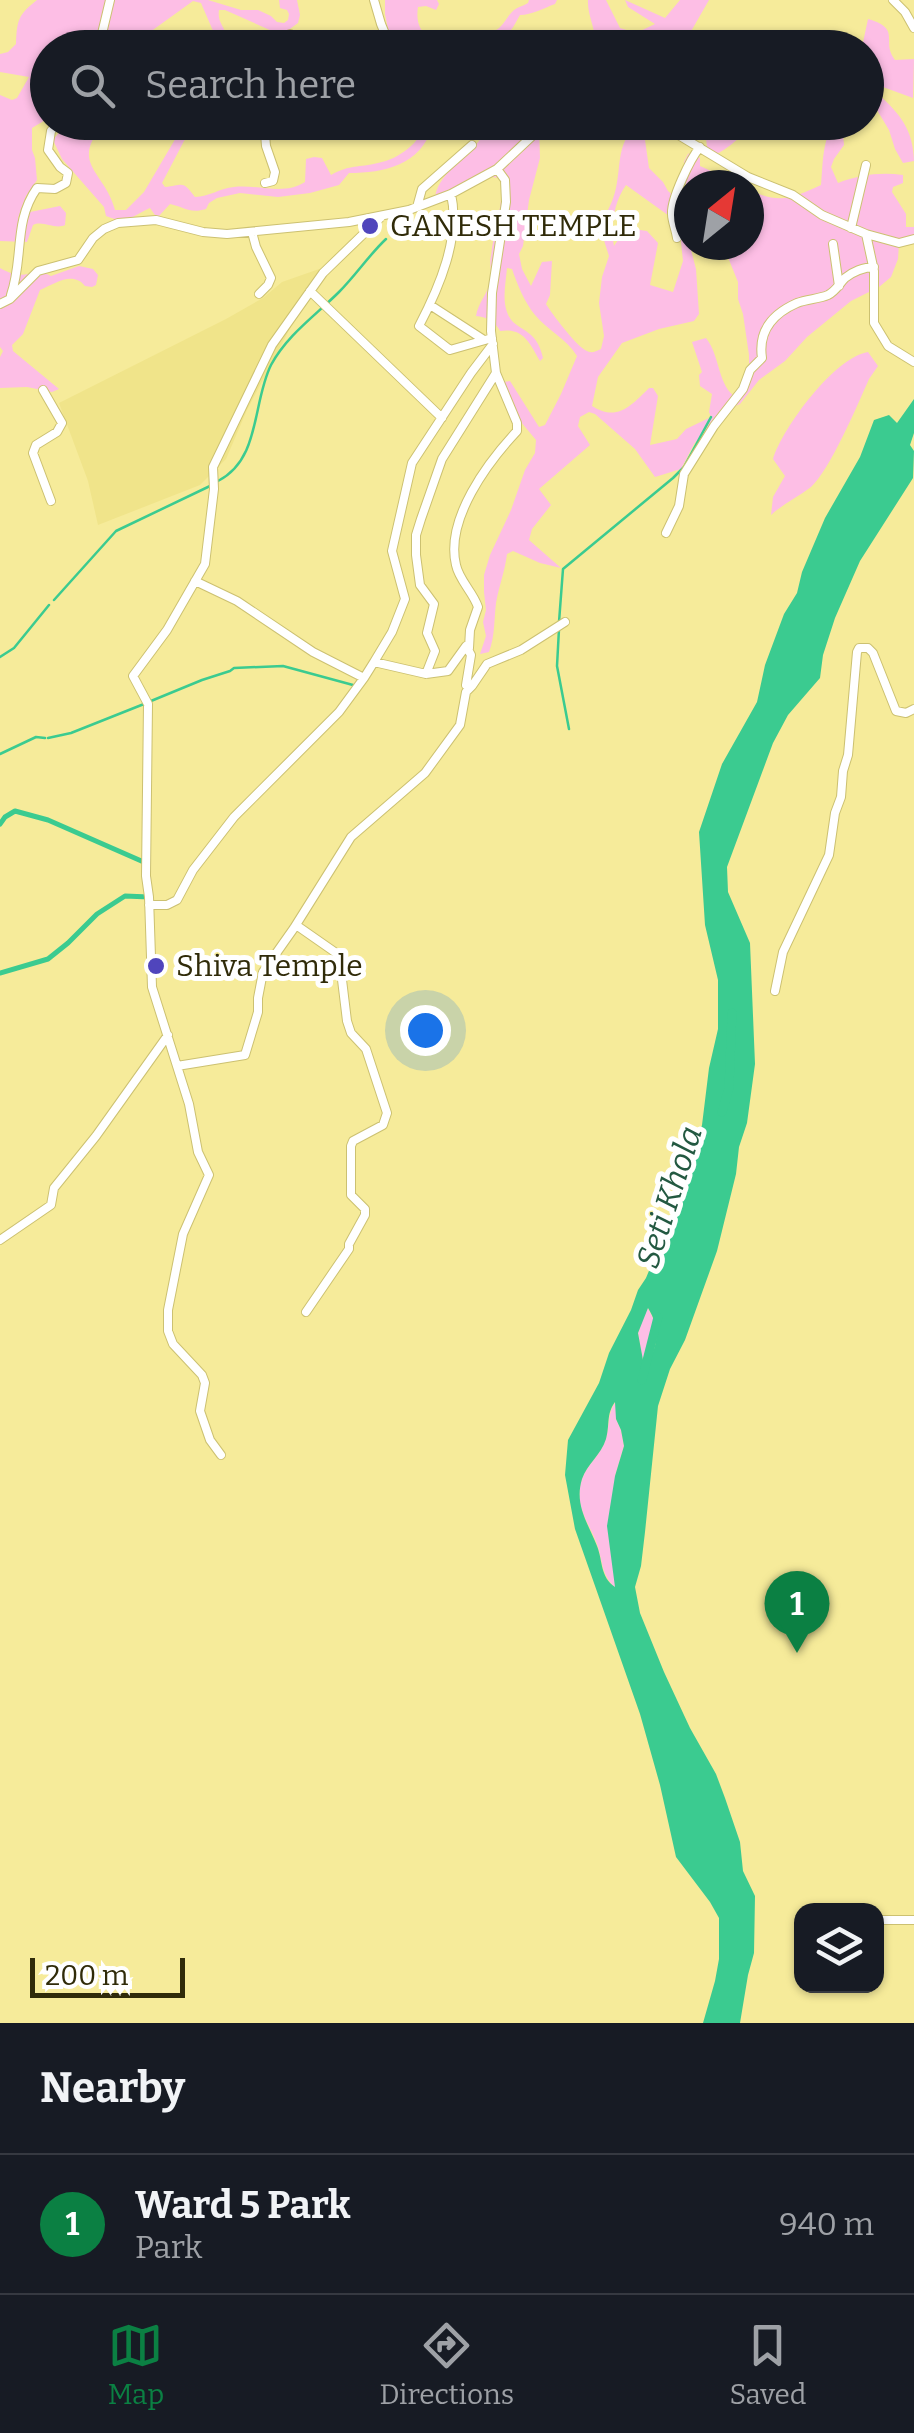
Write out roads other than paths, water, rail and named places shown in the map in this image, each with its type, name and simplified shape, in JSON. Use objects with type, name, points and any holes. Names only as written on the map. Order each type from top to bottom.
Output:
[{"type":"street","points":[[103,30],[110,0]]},
{"type":"street","points":[[374,0],[384,30]]},
{"type":"street","points":[[894,0],[914,28]]},
{"type":"street","points":[[10,299],[26,204],[37,188],[66,184],[68,174],[48,150],[50,140]]},
{"type":"street","points":[[266,140],[275,172],[273,181],[266,183]]},
{"type":"street","points":[[0,304],[38,271],[78,260],[93,238],[118,223],[156,220],[203,232],[252,232],[382,216],[452,194],[496,169],[527,140]]},
{"type":"street","points":[[689,140],[748,177],[792,195],[819,214],[898,243],[914,239]]},
{"type":"street","points":[[417,208],[422,190],[472,145]]},
{"type":"street","points":[[687,170],[700,146]]},
{"type":"street","points":[[851,228],[866,165]]},
{"type":"street","points":[[472,686],[466,685],[470,630],[478,606],[456,566],[457,529],[475,486],[517,431],[496,372],[490,341],[492,293],[506,202],[505,180],[496,169]]},
{"type":"street","points":[[452,194],[452,237],[438,289],[420,326],[450,350],[490,341]]},
{"type":"street","points":[[674,197],[674,225]]},
{"type":"street","points":[[221,1456],[210,1440],[200,1411],[206,1383],[173,1344],[168,1331],[168,1310],[183,1234],[209,1175],[198,1152],[190,1104],[152,987],[146,876],[148,704],[133,676],[166,630],[204,564],[213,468],[272,345],[323,273],[382,216]]},
{"type":"street","points":[[252,232],[271,278],[259,294]]},
{"type":"street","points":[[866,234],[874,266],[874,323],[888,346],[913,361]]},
{"type":"street","points":[[834,244],[839,286]]},
{"type":"street","points":[[666,533],[679,506],[684,474],[744,388],[750,370],[762,358],[760,344],[767,325],[796,304],[826,296],[844,278],[874,266]]},
{"type":"street","points":[[310,291],[442,418]]},
{"type":"street","points":[[430,305],[490,341]]},
{"type":"street","points":[[149,905],[177,900],[193,870],[234,817],[339,712],[374,662],[405,599],[392,551],[412,464],[490,341]]},
{"type":"street","points":[[426,674],[435,651],[428,634],[434,604],[420,584],[416,535],[442,459],[496,372]]},
{"type":"street","points":[[42,390],[62,423],[57,432],[36,445],[34,453],[52,501]]},
{"type":"street","points":[[195,582],[237,601],[313,652],[364,678]]},
{"type":"street","points":[[177,1066],[245,1055],[258,1012],[263,972],[351,837],[426,772],[460,724],[466,692],[487,664],[521,650],[565,622]]},
{"type":"street","points":[[374,662],[426,674],[448,671],[462,650],[469,648]]},
{"type":"street","points":[[774,992],[783,952],[829,855],[848,755],[860,648],[868,648],[873,654],[896,711],[906,713],[914,708]]},
{"type":"street","points":[[296,925],[339,955],[347,1021],[366,1049],[387,1113],[384,1125],[353,1141],[351,1195],[366,1215],[349,1244],[350,1249],[306,1312]]},
{"type":"street","points":[[0,1240],[51,1205],[54,1188],[168,1036]]},
{"type":"street","points":[[884,1920],[914,1920]]},
{"type":"waterway","points":[[218,481],[232,471],[249,445],[265,380],[278,354],[386,239]]},
{"type":"waterway","points":[[559,622],[563,569],[684,467],[711,417]]},
{"type":"waterway","points":[[54,600],[116,531],[210,486]]},
{"type":"waterway","points":[[0,657],[14,648],[49,605]]},
{"type":"waterway","points":[[559,629],[557,666],[569,729]]},
{"type":"waterway","points":[[151,701],[234,668],[283,666],[353,685]]},
{"type":"waterway","points":[[48,738],[144,704]]},
{"type":"waterway","points":[[0,754],[36,737],[45,738]]},
{"type":"waterway","points":[[0,824],[15,811],[48,820],[146,863]]},
{"type":"waterway","points":[[0,973],[48,959],[97,914],[125,896],[149,897]]},
{"type":"waterway","name":"Seti Khola","points":[[722,1112],[729,1088],[732,1013]]},
{"type":"waterway","name":"Seti Khola","points":[[642,1380],[658,1317]]},
{"type":"place","name":"GANESH TEMPLE","points":[[370,226]]},
{"type":"place","name":"Shiva Temple","points":[[156,966]]},
{"type":"place","name":"Ward 5 Park","points":[[797,1653]]}]
